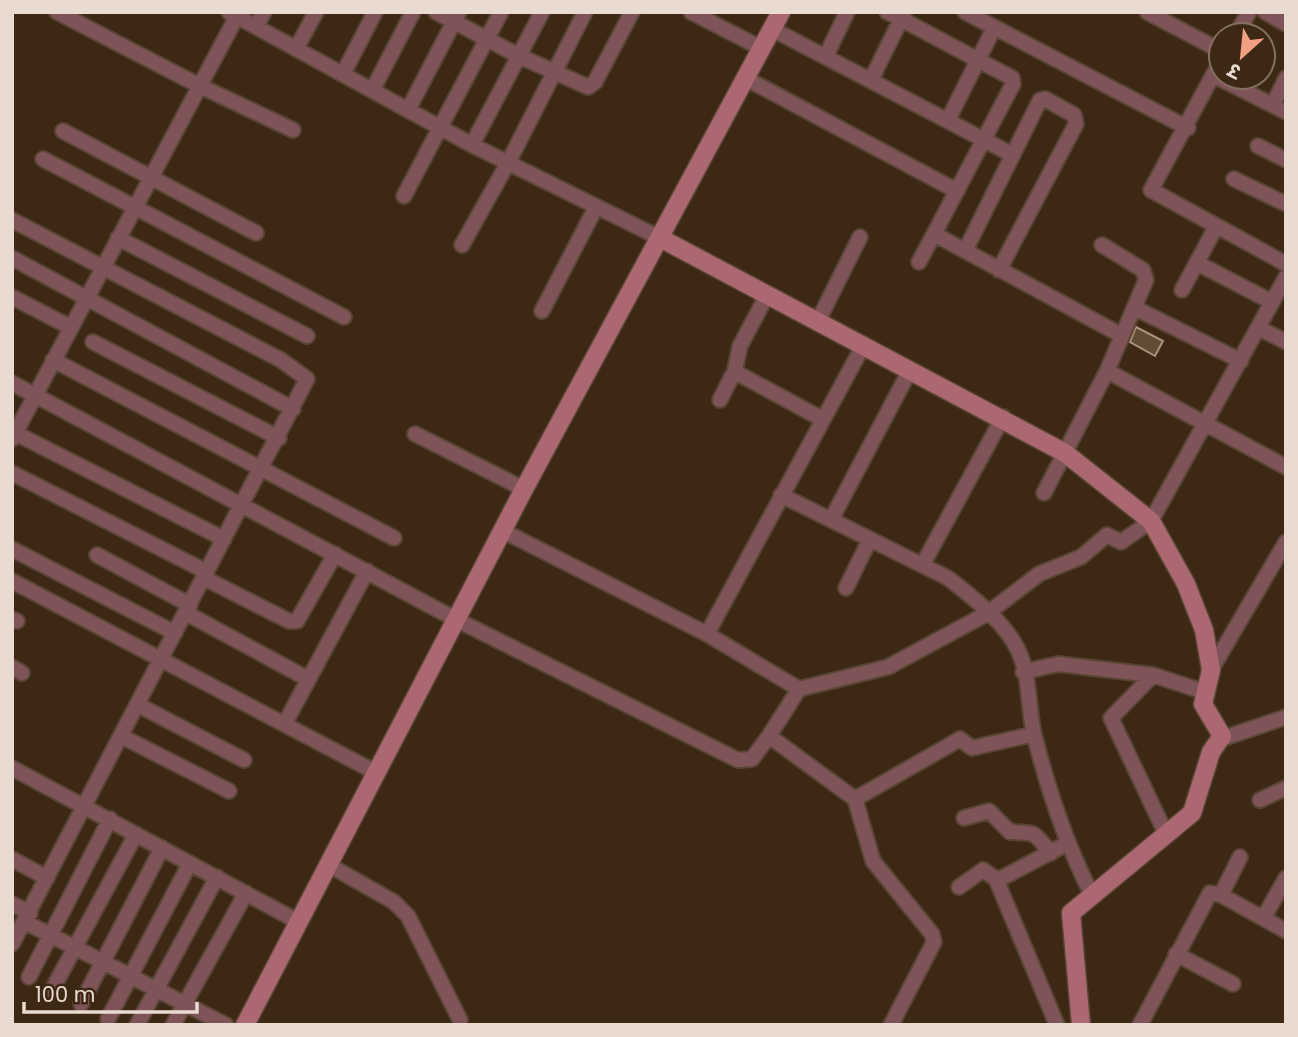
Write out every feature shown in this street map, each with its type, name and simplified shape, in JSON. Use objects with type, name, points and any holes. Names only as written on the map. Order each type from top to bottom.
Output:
[{"type":"street","points":[[256,27],[264,12]]},
{"type":"street","points":[[296,49],[316,12]]},
{"type":"street","points":[[344,74],[376,12]]},
{"type":"street","points":[[373,89],[413,12]]},
{"type":"street","points":[[436,12],[456,17],[487,39],[583,87],[592,86],[632,12]]},
{"type":"street","points":[[404,196],[501,12]]},
{"type":"street","points":[[472,145],[542,12]]},
{"type":"street","points":[[462,245],[508,163],[585,12]]},
{"type":"street","points":[[691,12],[761,48]]},
{"type":"street","points":[[245,1025],[524,489],[781,12]]},
{"type":"street","points":[[826,56],[848,12]]},
{"type":"street","points":[[887,12],[902,15],[978,60],[1008,74],[1013,81],[919,262]]},
{"type":"street","points":[[965,12],[1188,128]]},
{"type":"street","points":[[1147,12],[1207,44]]},
{"type":"street","points":[[1265,12],[1286,24]]},
{"type":"street","points":[[65,14],[200,86],[293,130]]},
{"type":"street","points":[[224,539],[14,436],[200,86],[233,14],[409,108],[472,145],[660,238],[1003,417],[1065,453],[1151,521],[1196,607],[1208,647],[1211,670]]},
{"type":"street","points":[[871,80],[902,15]]},
{"type":"street","points":[[409,108],[456,17]]},
{"type":"street","points":[[948,120],[994,28]]},
{"type":"street","points":[[772,29],[1013,155]]},
{"type":"street","points":[[745,78],[957,191]]},
{"type":"street","points":[[1251,91],[1279,109],[1286,78]]},
{"type":"street","points":[[1207,89],[1152,190],[1286,264]]},
{"type":"street","points":[[965,251],[1042,99],[1076,117],[1076,124],[999,270]]},
{"type":"street","points":[[63,131],[256,233]]},
{"type":"street","points":[[1258,146],[1286,160]]},
{"type":"street","points":[[43,159],[344,317]]},
{"type":"street","points":[[1234,179],[1286,204]]},
{"type":"street","points":[[542,311],[596,207]]},
{"type":"street","points":[[12,220],[303,373],[307,384],[12,944]]},
{"type":"street","points":[[1182,290],[1216,227]]},
{"type":"street","points":[[934,234],[1121,335]]},
{"type":"street","points":[[818,321],[860,237]]},
{"type":"street","points":[[117,238],[307,336]]},
{"type":"street","points":[[1044,493],[1107,371],[1135,308],[1146,275],[1102,245]]},
{"type":"street","points":[[12,258],[87,295],[293,409]]},
{"type":"street","points":[[1197,262],[1272,302]]},
{"type":"street","points":[[12,383],[244,504],[457,620],[738,760],[752,759],[799,689],[888,667],[988,613],[1039,574],[1081,557],[1107,535],[1121,542],[1151,521],[1286,278]]},
{"type":"street","points":[[720,400],[734,374],[740,346],[767,295]]},
{"type":"street","points":[[12,298],[70,327]]},
{"type":"street","points":[[1135,308],[1241,360]]},
{"type":"street","points":[[1259,328],[1286,342]]},
{"type":"street","points":[[93,342],[279,438]]},
{"type":"street","points":[[707,634],[863,346]]},
{"type":"street","points":[[53,360],[261,471],[394,538]]},
{"type":"street","points":[[831,520],[911,370]]},
{"type":"street","points":[[1107,371],[1286,467]]},
{"type":"street","points":[[734,374],[745,377],[822,419]]},
{"type":"street","points":[[923,564],[1003,417]]},
{"type":"street","points":[[415,434],[524,489]]},
{"type":"street","points":[[12,473],[289,621],[297,621],[335,554]]},
{"type":"street","points":[[781,495],[948,578],[988,613],[1018,649],[1034,734],[1066,844],[1092,895]]},
{"type":"street","points":[[503,531],[707,634],[799,689]]},
{"type":"street","points":[[846,588],[870,538]]},
{"type":"street","points":[[1081,1025],[1070,920],[1075,907],[1192,813],[1211,752],[1221,739],[1222,732],[1203,704],[1211,670],[1286,542]]},
{"type":"street","points":[[12,550],[175,633]]},
{"type":"street","points":[[97,555],[309,679]]},
{"type":"street","points":[[285,723],[367,571]]},
{"type":"street","points":[[12,582],[377,773]]},
{"type":"street","points":[[1023,671],[1058,664],[1153,675],[1205,692]]},
{"type":"street","points":[[1153,675],[1111,718],[1166,834]]},
{"type":"street","points":[[138,705],[244,760]]},
{"type":"street","points":[[1221,739],[1286,717]]},
{"type":"street","points":[[855,799],[960,739],[972,748],[1034,734]]},
{"type":"street","points":[[121,736],[229,791]]},
{"type":"street","points":[[769,736],[855,799],[873,861],[934,939],[891,1025]]},
{"type":"street","points":[[12,768],[299,922]]},
{"type":"street","points":[[1260,800],[1286,788]]},
{"type":"street","points":[[964,818],[989,811],[1007,831],[1026,830],[1034,834],[1051,853]]},
{"type":"street","points":[[29,977],[110,819]]},
{"type":"street","points":[[52,990],[136,834]]},
{"type":"street","points":[[996,879],[1066,844]]},
{"type":"street","points":[[81,1004],[162,848]]},
{"type":"street","points":[[1221,895],[1240,857]]},
{"type":"street","points":[[12,859],[47,878]]},
{"type":"street","points":[[108,1019],[190,863]]},
{"type":"street","points":[[329,865],[394,902],[408,916],[460,1020]]},
{"type":"street","points":[[959,887],[983,870],[996,879],[1057,1025]]},
{"type":"street","points":[[137,1025],[217,877]]},
{"type":"street","points":[[1264,917],[1286,878]]},
{"type":"street","points":[[1140,1025],[1206,897],[1214,892],[1286,931]]},
{"type":"street","points":[[173,1025],[246,893]]},
{"type":"street","points":[[12,904],[49,934],[226,1025]]},
{"type":"street","points":[[1176,954],[1233,984]]},
{"type":"building","points":[[1136,327],[1163,341],[1155,356],[1130,342]]}]
